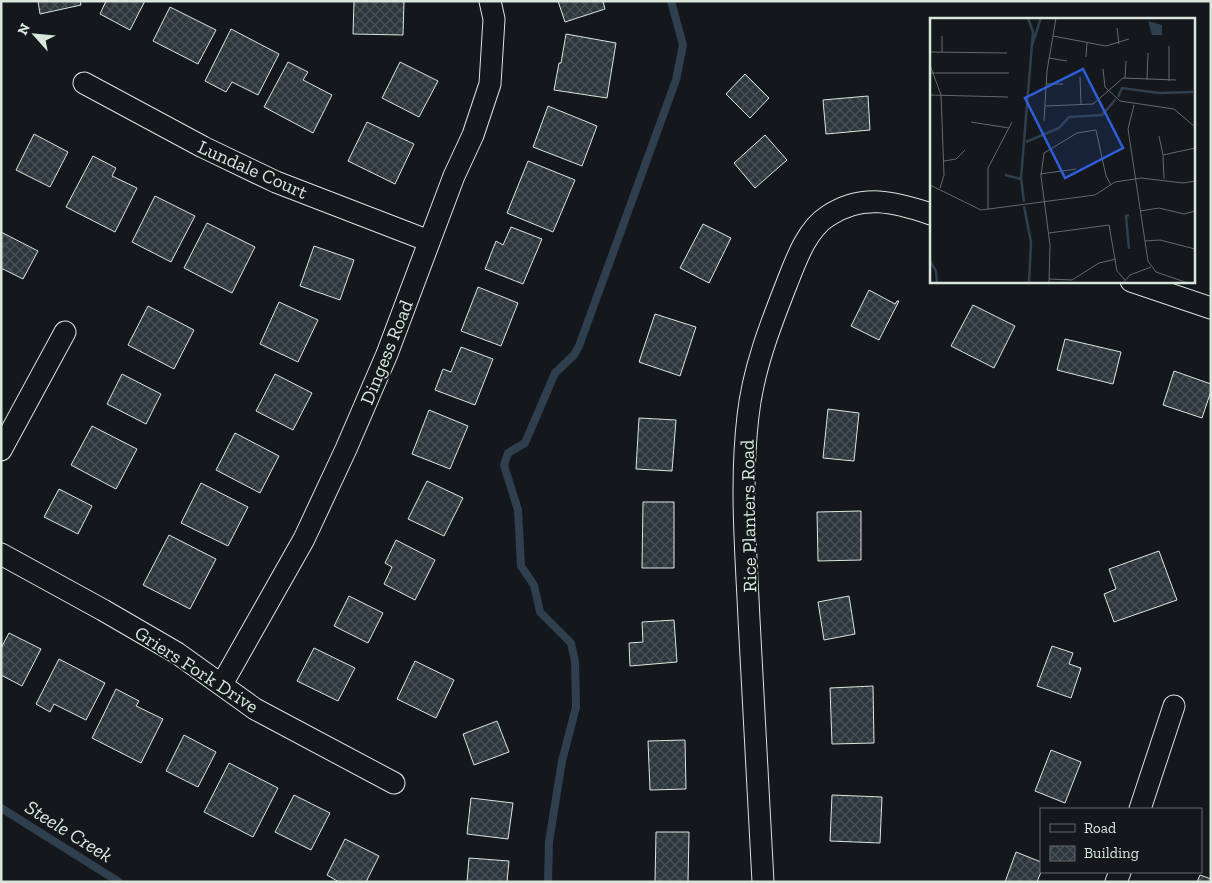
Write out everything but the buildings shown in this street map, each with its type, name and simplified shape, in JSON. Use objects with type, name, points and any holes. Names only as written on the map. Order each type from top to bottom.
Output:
[{"type":"street","name":"Dingess Road","points":[[222,684],[304,539],[342,458],[386,354],[454,176],[473,135],[490,84],[494,19],[490,1]]},
{"type":"street","name":"Lundale Court","points":[[84,83],[203,147],[276,182],[429,241]]},
{"type":"street","name":"Rice Planters Road","points":[[763,882],[745,530],[744,469],[748,414],[758,366],[772,320],[792,268],[812,231],[827,216],[847,206],[881,201],[904,205],[930,214]]},
{"type":"street","points":[[1134,282],[1211,308]]},
{"type":"street","points":[[1,450],[65,332]]},
{"type":"street","name":"Griers Fork Drive","points":[[1,554],[177,653],[255,709],[394,783]]},
{"type":"street","points":[[1140,808],[1174,706]]},
{"type":"waterway","points":[[548,882],[549,842],[562,761],[576,707],[575,661],[571,643],[540,612],[534,585],[521,566],[518,510],[504,465],[508,453],[525,443],[555,373],[574,355],[579,346],[676,80],[683,45],[671,1]]},
{"type":"waterway","name":"Steele Creek","points":[[1,808],[119,882]]}]
